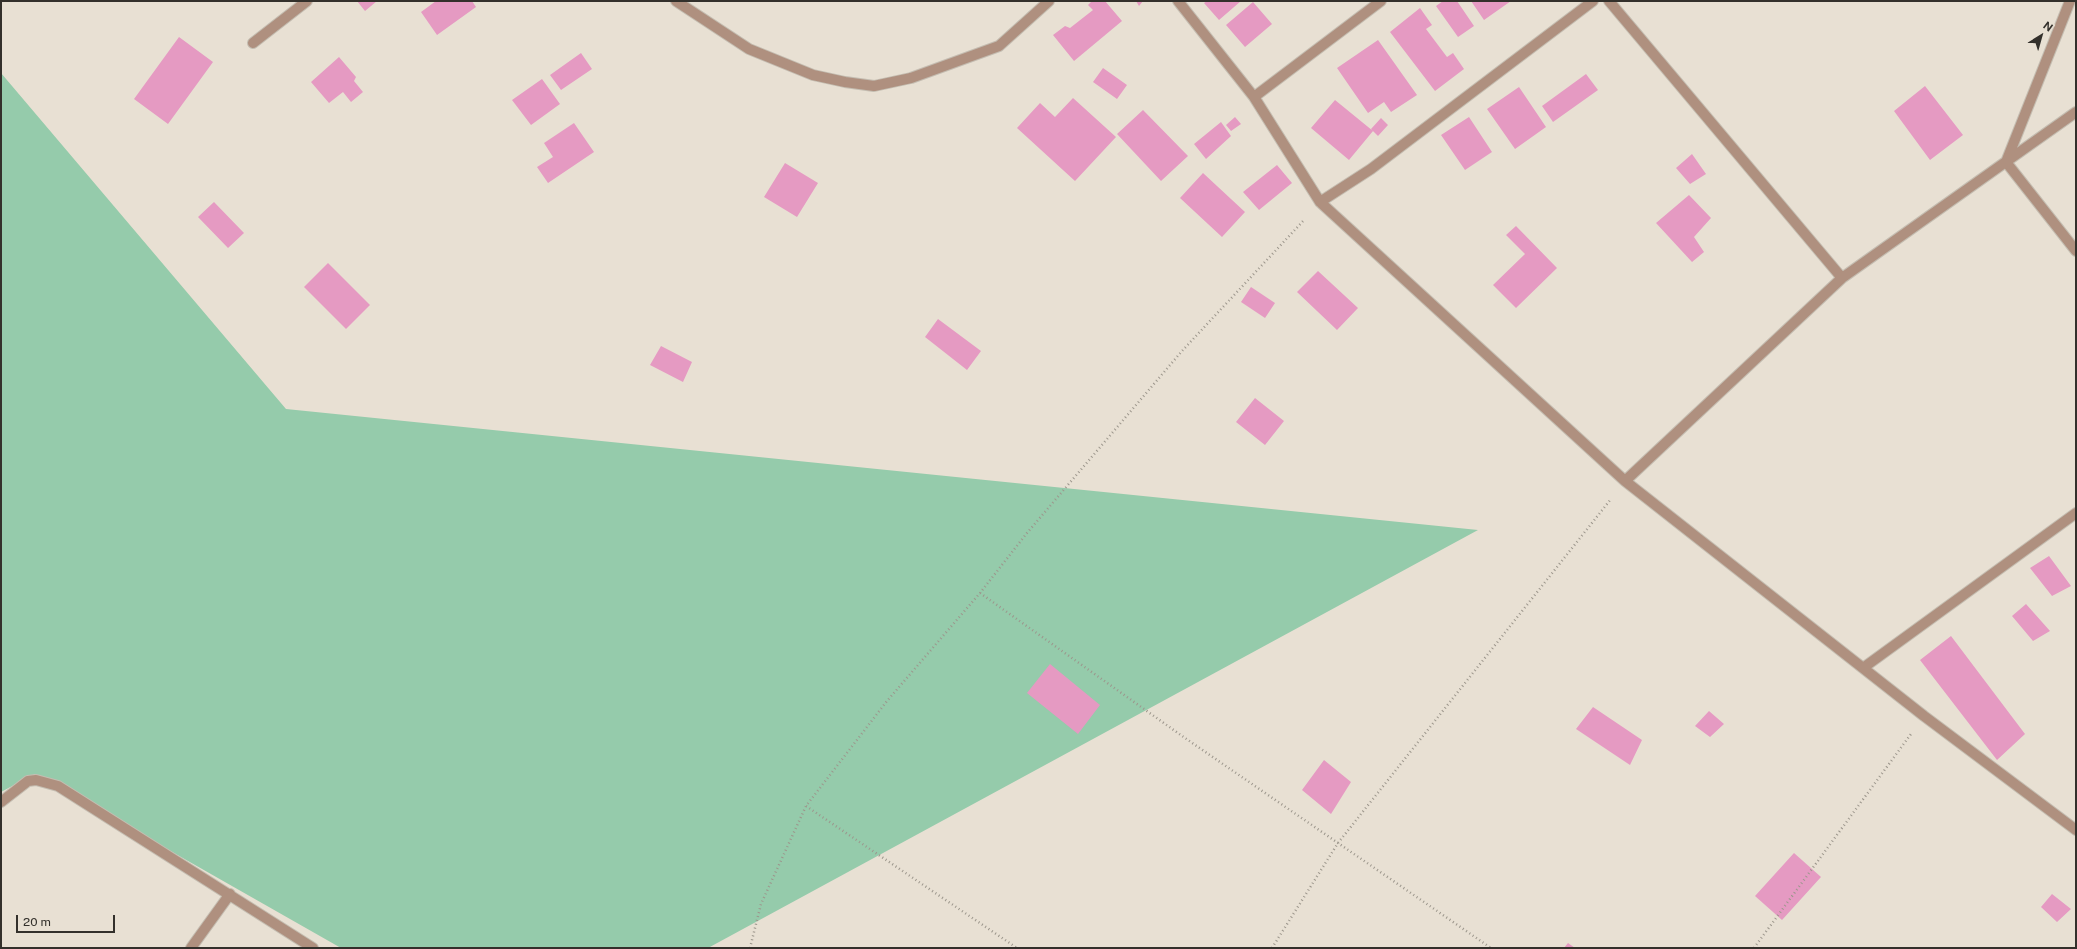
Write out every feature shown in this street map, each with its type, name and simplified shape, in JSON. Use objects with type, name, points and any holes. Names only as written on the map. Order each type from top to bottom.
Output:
[{"type":"street","points":[[253,43],[307,1]]},
{"type":"street","points":[[676,1],[750,49],[813,74],[845,82],[874,86],[911,78],[999,46],[1049,1]]},
{"type":"street","points":[[1178,1],[1254,96],[1320,202],[1625,481],[1924,716],[2076,830]]},
{"type":"street","points":[[1254,96],[1381,1]]},
{"type":"street","points":[[1320,202],[1371,169],[1593,1]]},
{"type":"street","points":[[1609,1],[1842,278]]},
{"type":"street","points":[[2006,162],[2070,1]]},
{"type":"street","points":[[1625,481],[1842,278],[2076,112]]},
{"type":"street","points":[[2006,162],[2076,251]]},
{"type":"street","points":[[1863,668],[2076,513]]},
{"type":"street","points":[[1,802],[28,781],[36,780],[58,786],[313,948]]},
{"type":"street","points":[[191,948],[230,894]]},
{"type":"path","points":[[750,948],[761,904],[806,806],[887,701],[980,593],[1027,533],[1182,351],[1320,202]]},
{"type":"path","points":[[1272,948],[1338,843],[1625,481]]},
{"type":"path","points":[[980,593],[1185,738],[1491,948]]},
{"type":"path","points":[[1754,948],[1924,716]]},
{"type":"path","points":[[806,806],[1017,948]]},
{"type":"green space","points":[[1,73],[286,409],[1478,530],[708,948],[341,948],[35,774],[1,792]]},
{"type":"building","points":[[357,1],[377,1],[365,11]]},
{"type":"building","points":[[436,1],[472,1],[476,7],[437,35],[421,12]]},
{"type":"building","points":[[1092,1],[1105,1],[1122,21],[1074,61],[1053,35],[1065,26],[1070,28],[1093,10],[1088,5]]},
{"type":"building","points":[[1136,1],[1143,1],[1139,6]]},
{"type":"building","points":[[1207,1],[1241,1],[1219,20],[1204,3]]},
{"type":"building","points":[[1443,1],[1457,1],[1474,26],[1458,37],[1436,6]]},
{"type":"building","points":[[1471,1],[1511,1],[1484,20]]},
{"type":"building","points":[[1253,2],[1272,24],[1245,47],[1226,25]]},
{"type":"building","points":[[1420,8],[1432,25],[1426,29],[1447,57],[1453,53],[1464,69],[1435,91],[1390,32]]},
{"type":"building","points":[[179,37],[213,62],[168,124],[134,99]]},
{"type":"building","points":[[1378,40],[1417,95],[1391,112],[1384,102],[1368,113],[1337,68]]},
{"type":"building","points":[[581,53],[592,69],[561,90],[550,75]]},
{"type":"building","points":[[339,57],[356,77],[354,81],[363,92],[351,102],[343,92],[329,103],[311,82]]},
{"type":"building","points":[[1103,68],[1127,85],[1117,99],[1093,82]]},
{"type":"building","points":[[1586,74],[1598,90],[1553,122],[1542,106]]},
{"type":"building","points":[[542,79],[560,104],[531,125],[512,100]]},
{"type":"building","points":[[1925,86],[1963,135],[1930,160],[1894,111]]},
{"type":"building","points":[[1519,87],[1546,127],[1515,149],[1487,109]]},
{"type":"building","points":[[1073,98],[1116,137],[1075,181],[1017,128],[1040,103],[1055,117]]},
{"type":"building","points":[[1335,100],[1373,131],[1349,160],[1311,128]]},
{"type":"building","points":[[1143,110],[1188,156],[1161,181],[1117,134]]},
{"type":"building","points":[[1235,117],[1241,124],[1231,131],[1226,125]]},
{"type":"building","points":[[1469,117],[1492,152],[1465,170],[1441,135]]},
{"type":"building","points":[[1381,118],[1388,125],[1378,136],[1371,129]]},
{"type":"building","points":[[1221,122],[1231,136],[1206,159],[1194,144]]},
{"type":"building","points":[[574,123],[594,152],[548,183],[537,167],[553,157],[544,143]]},
{"type":"building","points":[[1692,154],[1706,174],[1690,184],[1676,168]]},
{"type":"building","points":[[785,163],[818,183],[797,217],[764,197]]},
{"type":"building","points":[[1277,165],[1292,183],[1259,210],[1243,192]]},
{"type":"building","points":[[1203,173],[1245,212],[1222,237],[1180,198]]},
{"type":"building","points":[[1689,195],[1711,218],[1694,237],[1704,252],[1692,262],[1656,223]]},
{"type":"building","points":[[214,202],[244,233],[228,248],[198,217]]},
{"type":"building","points":[[1516,226],[1557,268],[1516,308],[1493,285],[1525,254],[1506,235]]},
{"type":"building","points":[[328,263],[370,305],[346,329],[304,287]]},
{"type":"building","points":[[1318,271],[1358,308],[1337,330],[1297,292]]},
{"type":"building","points":[[1251,287],[1275,303],[1265,318],[1241,302]]},
{"type":"building","points":[[938,319],[981,351],[967,370],[925,337]]},
{"type":"building","points":[[661,346],[692,362],[683,382],[650,365]]},
{"type":"building","points":[[1255,398],[1284,421],[1265,445],[1236,422]]},
{"type":"building","points":[[2049,556],[2071,586],[2052,596],[2030,568]]},
{"type":"building","points":[[2026,604],[2050,631],[2033,641],[2012,616]]},
{"type":"building","points":[[1951,636],[2025,734],[1997,760],[1920,660]]},
{"type":"building","points":[[1050,664],[1100,705],[1078,734],[1027,693]]},
{"type":"building","points":[[1593,707],[1642,740],[1630,765],[1576,729]]},
{"type":"building","points":[[1709,711],[1724,724],[1710,737],[1695,726]]},
{"type":"building","points":[[1324,760],[1351,782],[1331,814],[1302,790]]},
{"type":"building","points":[[1794,853],[1821,877],[1782,920],[1755,896]]},
{"type":"building","points":[[2052,894],[2071,909],[2057,922],[2041,907]]},
{"type":"building","points":[[1568,943],[1575,948],[1564,948]]}]
